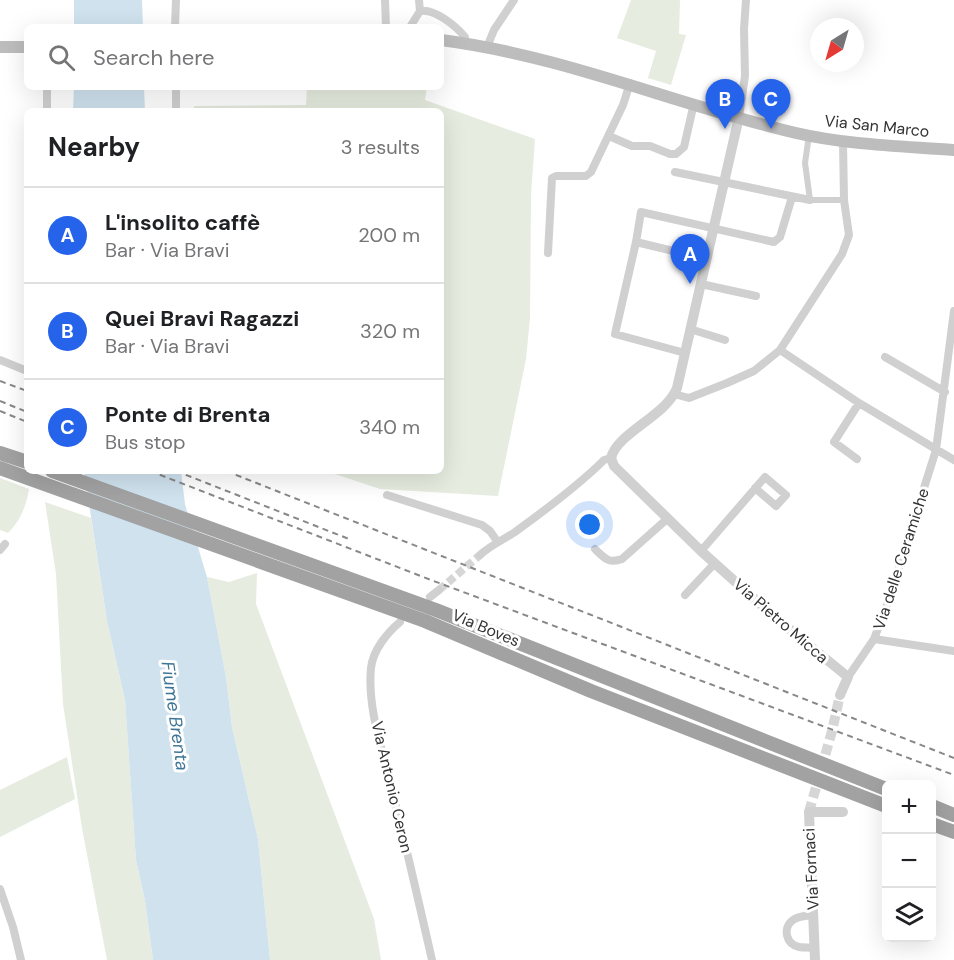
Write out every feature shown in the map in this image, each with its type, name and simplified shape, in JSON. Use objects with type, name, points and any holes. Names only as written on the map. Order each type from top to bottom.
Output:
[{"type":"highway","points":[[0,453],[24,461]]},
{"type":"highway","name":"Via Boves","points":[[0,468],[425,621],[591,691],[882,804]]},
{"type":"highway","name":"Via Boves","points":[[61,474],[436,610],[882,787]]},
{"type":"highway","points":[[936,808],[954,815]]},
{"type":"highway","points":[[936,825],[954,832]]},
{"type":"main road","name":"Via San Marco","points":[[444,40],[487,47],[583,69],[796,133],[843,142],[954,150]]},
{"type":"main road","points":[[0,47],[24,47]]},
{"type":"street","points":[[176,0],[176,24]]},
{"type":"street","points":[[385,0],[386,24]]},
{"type":"street","points":[[412,24],[420,11],[419,0]]},
{"type":"street","points":[[487,47],[494,30],[513,0]]},
{"type":"street","points":[[480,555],[516,531],[613,453],[674,394],[739,117],[745,76],[746,0]]},
{"type":"street","points":[[420,11],[430,12],[455,26],[465,37],[464,43]]},
{"type":"street","points":[[546,252],[552,178],[589,174],[623,105],[630,83]]},
{"type":"street","points":[[47,90],[47,108]]},
{"type":"street","points":[[176,90],[176,108]]},
{"type":"street","points":[[609,136],[632,146],[650,146],[676,154],[684,147],[694,103]]},
{"type":"street","points":[[808,142],[805,163],[810,200]]},
{"type":"street","points":[[674,394],[688,398],[727,383],[754,371],[780,350],[842,254],[849,235],[844,200],[843,142]]},
{"type":"street","points":[[675,172],[810,200],[844,200]]},
{"type":"street","points":[[685,353],[615,334],[641,212],[770,242],[777,241],[792,197]]},
{"type":"street","points":[[636,242],[706,259]]},
{"type":"street","points":[[700,284],[756,296]]},
{"type":"street","name":"Via delle Ceramiche","points":[[840,695],[848,677],[874,639],[936,450],[954,311]]},
{"type":"street","points":[[690,329],[725,340]]},
{"type":"street","points":[[780,350],[860,403],[954,460]]},
{"type":"street","points":[[885,357],[945,392]]},
{"type":"street","points":[[0,360],[24,370]]},
{"type":"street","points":[[857,459],[834,442],[860,403]]},
{"type":"street","name":"Via Pietro Micca","points":[[613,453],[614,466],[701,551],[777,619],[848,677]]},
{"type":"street","points":[[701,551],[755,488]]},
{"type":"street","points":[[387,495],[482,525],[490,531],[497,542]]},
{"type":"street","points":[[595,549],[606,560],[614,562],[622,559],[668,519]]},
{"type":"street","points":[[685,595],[715,563]]},
{"type":"street","points":[[430,597],[439,590]]},
{"type":"street","name":"Via Antonio Ceron","points":[[400,622],[385,638],[373,658],[372,696],[385,764],[432,960]]},
{"type":"street","points":[[874,639],[954,651]]},
{"type":"street","name":"Via Fornaci","points":[[815,960],[808,812],[843,812]]},
{"type":"street","points":[[0,889],[21,960]]},
{"type":"street","points":[[813,915],[793,920],[787,933],[788,939],[797,947],[814,948]]},
{"type":"shaded area","points":[[631,0],[680,0],[679,34],[686,35],[671,85],[648,78],[656,51],[617,38]]},
{"type":"shaded area","points":[[307,90],[427,90],[425,100],[535,139],[531,194],[530,318],[526,359],[498,496],[380,489],[335,474],[444,474],[444,108],[194,108],[194,106],[306,105]]},
{"type":"shaded area","points":[[0,478],[29,489],[22,512],[8,533],[0,530]]},
{"type":"shaded area","points":[[45,502],[91,518],[107,621],[125,700],[136,860],[145,901],[153,960],[107,960],[82,828],[63,704],[56,574]]},
{"type":"shaded area","points":[[257,573],[256,604],[374,919],[381,960],[270,960],[258,839],[232,727],[226,677],[207,577],[229,582]]},
{"type":"shaded area","points":[[67,757],[75,799],[0,837],[0,790]]},
{"type":"water","points":[[74,0],[142,0],[143,24],[74,24]]},
{"type":"water","points":[[74,90],[144,90],[145,108],[73,108]]},
{"type":"water","name":"Fiume Brenta","points":[[84,474],[181,474],[185,504],[207,577],[226,677],[232,727],[258,839],[270,960],[153,960],[145,901],[136,860],[125,700],[107,621]]},
{"type":"tunnel","points":[[439,590],[480,555]]},
{"type":"tunnel","points":[[809,812],[840,695]]},
{"type":"railway","points":[[0,381],[24,390]]},
{"type":"railway","points":[[0,401],[24,411]]},
{"type":"railway","points":[[0,411],[24,421]]},
{"type":"railway","points":[[158,474],[431,580],[954,775]]},
{"type":"railway","points":[[184,474],[349,539]]},
{"type":"railway","points":[[234,474],[954,758]]},
{"type":"place","name":"Quei Bravi Ragazzi","points":[[725,129]]},
{"type":"place","name":"Ponte di Brenta","points":[[771,129]]},
{"type":"place","name":"L'insolito caffè","points":[[690,284]]}]
